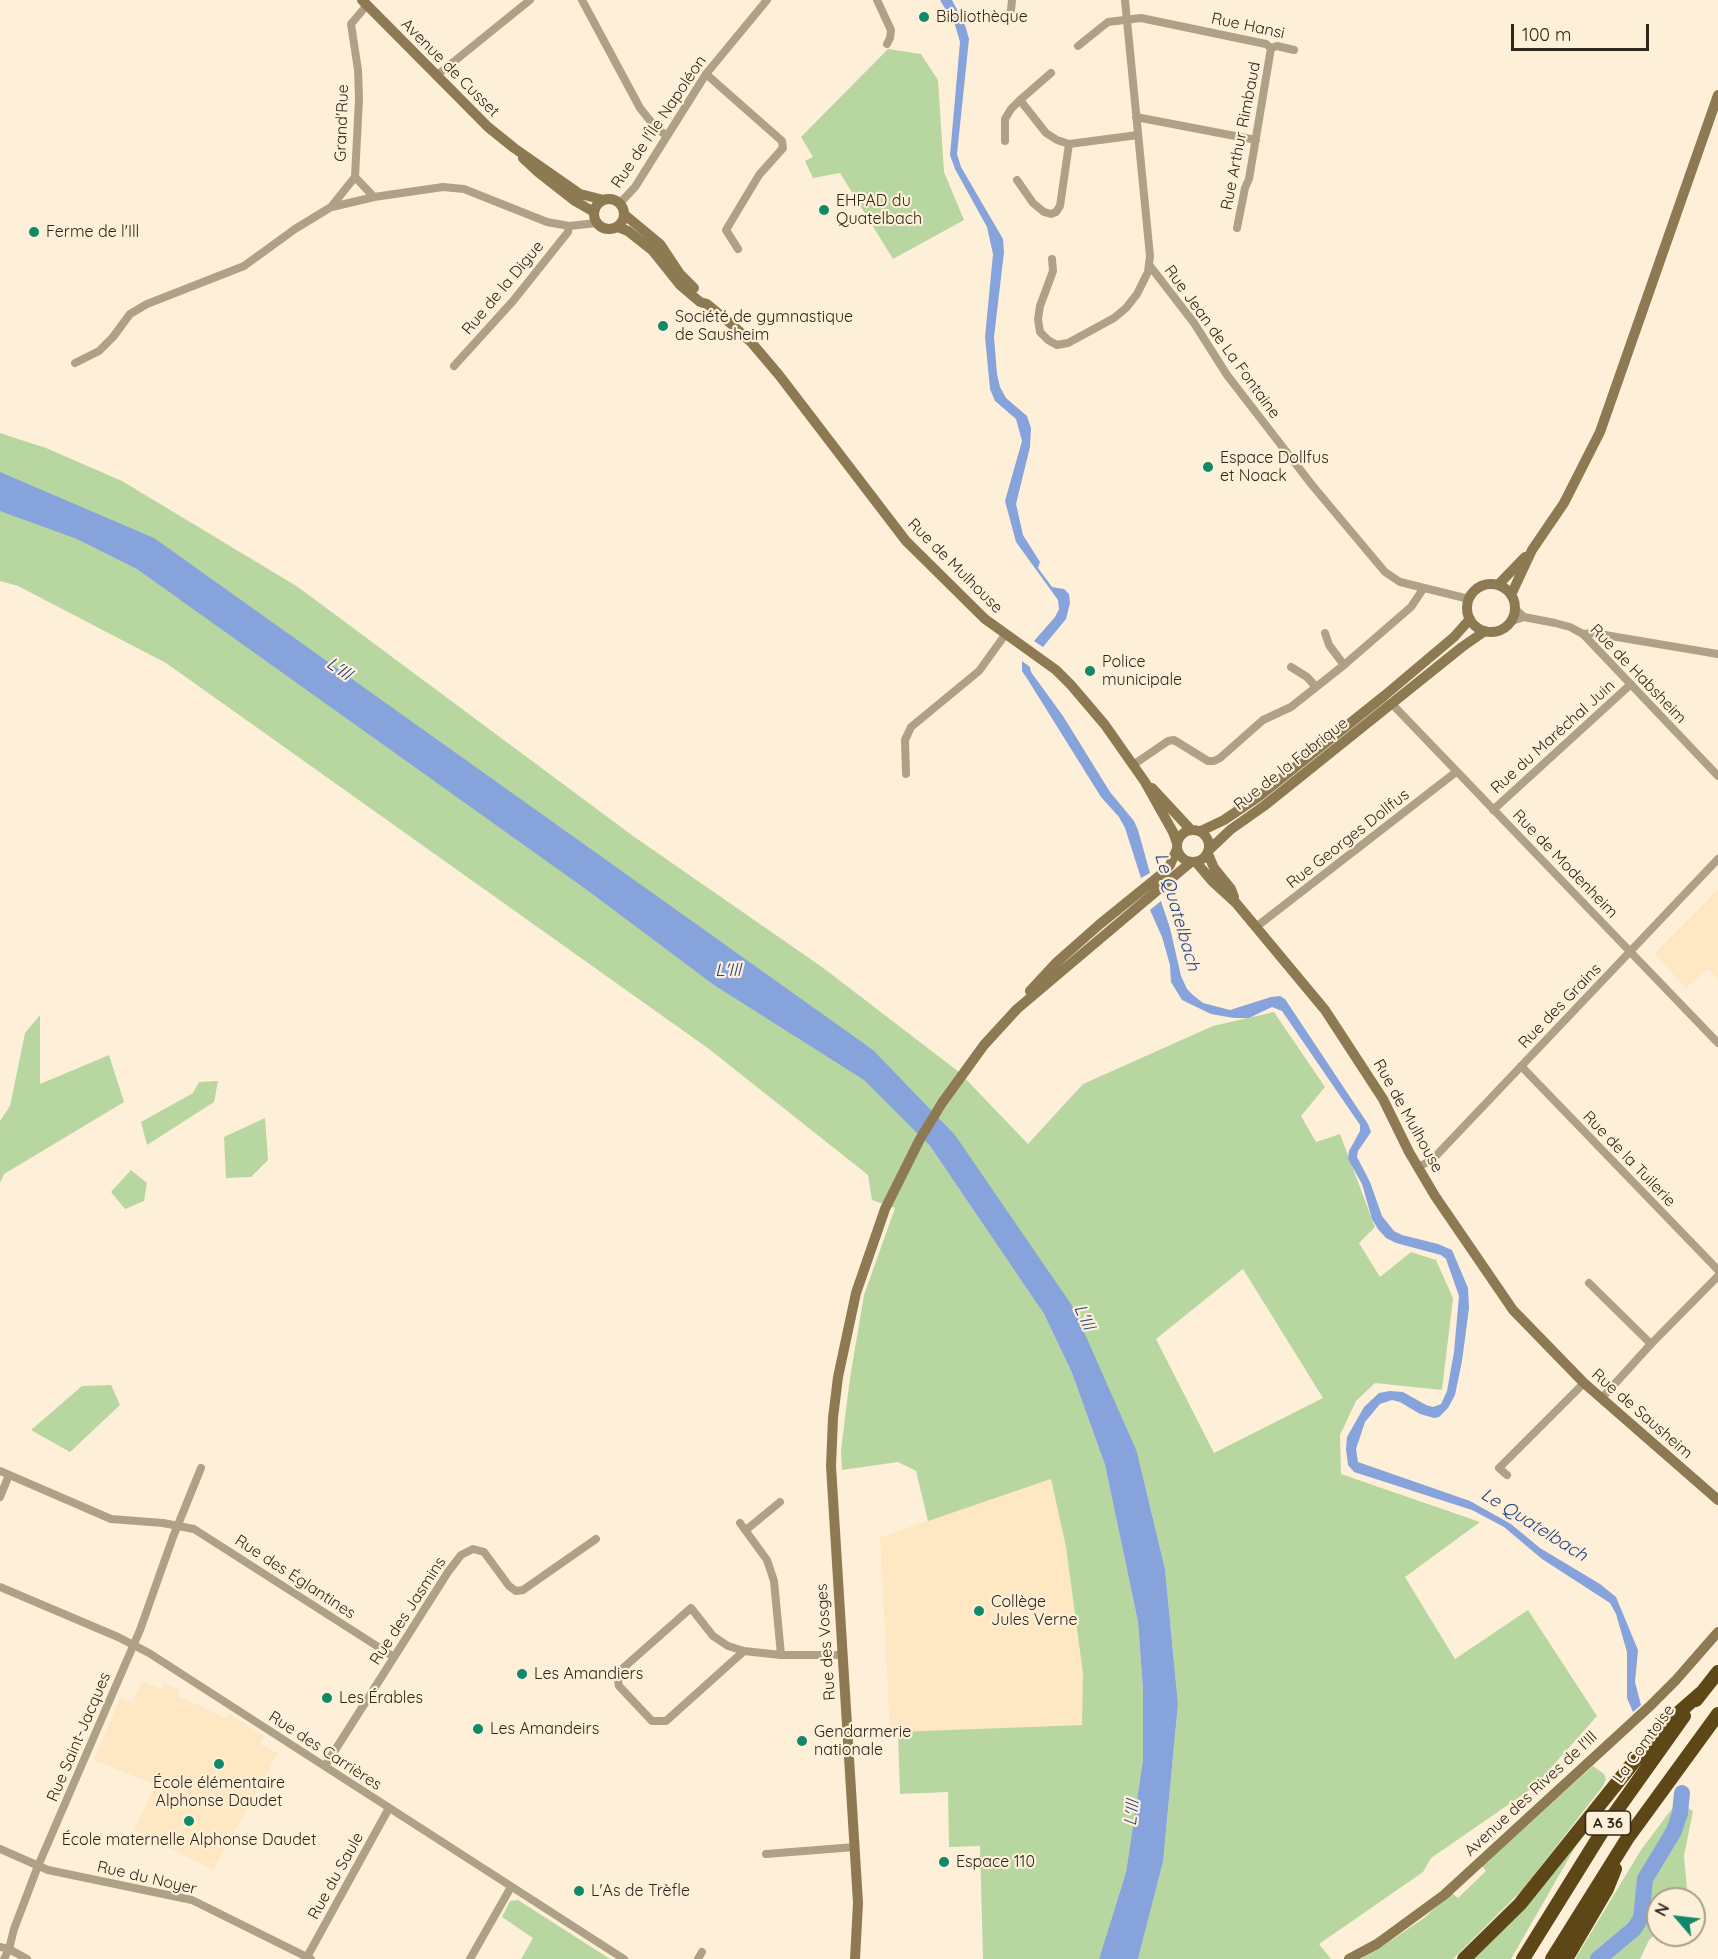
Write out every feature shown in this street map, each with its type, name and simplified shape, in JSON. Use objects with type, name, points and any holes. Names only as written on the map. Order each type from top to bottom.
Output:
[{"type":"highway","name":"La Comtoise","points":[[1523,1959],[1605,1827],[1718,1672]]},
{"type":"highway","points":[[1464,1959],[1520,1904],[1661,1728],[1701,1693]]},
{"type":"highway","name":"A 36","points":[[1552,1959],[1627,1839],[1718,1714]]},
{"type":"highway","points":[[1566,1959],[1607,1889],[1627,1839]]},
{"type":"main road","name":"Avenue de Cusset","points":[[364,3],[488,127],[580,194],[603,200]]},
{"type":"main road","points":[[1511,595],[1532,550],[1564,503],[1600,432],[1718,95]]},
{"type":"main road","name":"Avenue de Cusset","points":[[514,148],[532,168],[595,217]]},
{"type":"main road","points":[[612,199],[620,203],[625,215],[618,227],[609,230],[600,226],[595,217],[597,205],[603,200],[612,199]]},
{"type":"main road","name":"Rue de Mulhouse","points":[[625,215],[660,244],[680,274],[704,297],[707,304],[750,342],[779,375],[906,541],[970,606],[1005,635],[1056,670],[1079,693],[1145,782],[1173,832],[1177,846]]},
{"type":"main road","name":"Rue de Mulhouse","points":[[618,227],[628,231],[652,250],[680,285],[700,302],[707,304]]},
{"type":"main road","points":[[1498,585],[1532,550]]},
{"type":"main road","points":[[1491,584],[1498,585],[1511,595],[1515,609],[1512,621],[1503,629],[1485,632],[1476,627],[1470,619],[1467,606],[1469,599],[1478,588],[1491,584]]},
{"type":"main road","name":"Rue de la Fabrique","points":[[1209,851],[1222,836],[1264,806],[1388,700],[1454,638],[1470,619]]},
{"type":"main road","name":"Rue de la Fabrique","points":[[1196,830],[1224,820],[1258,797],[1388,700],[1485,632]]},
{"type":"main road","name":"Rue de Mulhouse","points":[[1145,782],[1196,830]]},
{"type":"main road","points":[[1196,830],[1208,838],[1209,851],[1205,858],[1193,862],[1158,883],[1170,865],[1182,834],[1196,830]]},
{"type":"main road","points":[[1177,846],[1182,858],[1193,862]]},
{"type":"main road","name":"Rue de Mulhouse","points":[[1209,851],[1214,867],[1231,889],[1236,903]]},
{"type":"main road","name":"Rue de Mulhouse","points":[[1193,862],[1236,903],[1325,1010],[1383,1100],[1418,1167],[1512,1310],[1548,1348]]},
{"type":"main road","name":"Rue des Vosges","points":[[855,1959],[858,1903],[831,1466],[838,1377],[853,1304],[876,1233],[898,1181],[920,1139],[959,1078],[990,1037],[1017,1009],[1158,883]]},
{"type":"main road","name":"Rue de Sausheim","points":[[1548,1348],[1601,1399],[1718,1500]]},
{"type":"main road","name":"Avenue des Rives de l'Ill","points":[[1349,1959],[1377,1944],[1444,1895],[1650,1706],[1718,1632]]},
{"type":"street","points":[[436,76],[531,0]]},
{"type":"street","points":[[582,0],[640,108],[656,128],[666,135]]},
{"type":"street","name":"Rue de l'Île Napoléon","points":[[620,203],[635,187],[706,74],[766,0]]},
{"type":"street","points":[[877,0],[891,30],[887,44]]},
{"type":"street","points":[[1011,10],[1012,0]]},
{"type":"street","name":"Rue Jean de La Fontaine","points":[[1125,0],[1150,267],[1194,324],[1227,375],[1385,572],[1400,582],[1469,599]]},
{"type":"street","name":"Grand'Rue","points":[[364,3],[351,24],[358,70],[359,99],[355,177],[374,197]]},
{"type":"street","name":"Rue Hansi","points":[[1126,19],[1141,18],[1266,44],[1271,48],[1277,46],[1294,50]]},
{"type":"street","points":[[1078,46],[1108,22],[1126,19]]},
{"type":"street","name":"Rue Arthur Rimbaud","points":[[1237,228],[1249,179],[1271,48]]},
{"type":"street","points":[[1005,141],[1005,119],[1011,109],[1051,73]]},
{"type":"street","points":[[706,74],[782,141],[783,148],[759,175],[726,230],[738,249]]},
{"type":"street","points":[[1020,100],[1046,132],[1057,140],[1069,144],[1138,135]]},
{"type":"street","points":[[1136,117],[1256,140]]},
{"type":"street","points":[[1017,180],[1033,203],[1044,212],[1051,214],[1056,212],[1060,206],[1069,144]]},
{"type":"street","points":[[331,207],[355,177]]},
{"type":"street","points":[[75,363],[99,351],[130,314],[147,304],[236,270],[331,207],[374,197],[443,187],[464,189],[547,222],[569,226],[595,217]]},
{"type":"street","name":"Rue de la Digue","points":[[454,366],[513,301],[568,232],[569,226]]},
{"type":"street","points":[[1052,259],[1053,271],[1040,306],[1038,319],[1040,332],[1057,345],[1068,343],[1114,318],[1126,308],[1137,294],[1150,267]]},
{"type":"street","points":[[1133,765],[1168,741],[1174,740],[1208,761],[1214,761],[1263,720],[1291,707],[1344,665],[1411,607],[1423,589]]},
{"type":"street","points":[[1515,609],[1524,617]]},
{"type":"street","name":"Rue de Habsheim","points":[[1512,621],[1524,617],[1555,622],[1582,634],[1718,776]]},
{"type":"street","points":[[1325,633],[1329,645],[1344,665]]},
{"type":"street","points":[[1582,634],[1593,633],[1718,654]]},
{"type":"street","points":[[906,774],[906,740],[911,727],[979,671],[1005,635]]},
{"type":"street","points":[[1291,667],[1307,677],[1316,687]]},
{"type":"street","name":"Rue du Maréchal Juin","points":[[1493,810],[1631,684]]},
{"type":"street","name":"Rue de Modenheim","points":[[1388,700],[1718,1043]]},
{"type":"street","name":"Rue Georges Dollfus","points":[[1257,927],[1456,772]]},
{"type":"street","name":"Rue des Grains","points":[[1418,1167],[1432,1160],[1718,859]]},
{"type":"street","name":"Rue de la Tuilerie","points":[[1521,1066],[1718,1270]]},
{"type":"street","points":[[1601,1399],[1718,1276]]},
{"type":"street","points":[[1589,1283],[1651,1344]]},
{"type":"street","points":[[1507,1475],[1500,1468],[1584,1383]]},
{"type":"street","name":"Rue Saint-Jacques","points":[[4,1959],[38,1866],[134,1645],[201,1468]]},
{"type":"street","name":"Rue des Églantines","points":[[0,1471],[111,1519],[194,1529],[394,1657]]},
{"type":"street","points":[[0,1497],[9,1475]]},
{"type":"street","points":[[780,1502],[743,1526],[767,1560],[774,1581],[781,1655]]},
{"type":"street","name":"Rue des Jasmins","points":[[325,1766],[448,1572],[462,1555],[473,1549],[484,1552],[509,1586],[516,1591],[523,1590],[596,1539]]},
{"type":"street","name":"Rue des Carrières","points":[[0,1587],[134,1645],[624,1959]]},
{"type":"street","points":[[744,1651],[666,1722],[652,1721],[619,1686],[618,1680],[622,1669],[691,1608],[713,1636],[728,1646],[744,1651],[781,1655],[842,1655]]},
{"type":"street","points":[[728,1646],[734,1660]]},
{"type":"street","name":"Rue du Saule","points":[[309,1958],[389,1808]]},
{"type":"street","points":[[766,1854],[855,1847]]},
{"type":"street","name":"Rue du Noyer","points":[[0,1849],[48,1870],[186,1898],[309,1958]]},
{"type":"street","points":[[470,1959],[510,1887]]},
{"type":"street","points":[[0,1947],[9,1949],[27,1959]]},
{"type":"shaded area","points":[[1718,889],[1718,979],[1708,969],[1686,988],[1654,954]]},
{"type":"shaded area","name":"Collège Jules Verne","points":[[1051,1479],[1066,1547],[1083,1674],[1083,1725],[890,1733],[880,1537]]},
{"type":"shaded area","points":[[141,1683],[162,1689],[164,1684],[180,1690],[178,1696],[226,1718],[229,1714],[264,1736],[260,1744],[278,1753],[213,1870],[134,1830],[156,1785],[94,1760],[120,1698],[135,1703],[133,1700]]},
{"type":"green space","points":[[888,49],[921,54],[938,80],[944,172],[964,220],[893,259],[840,173],[813,178],[805,161],[813,157],[801,137]]},
{"type":"green space","points":[[0,433],[46,448],[122,481],[298,587],[633,836],[822,967],[959,1072],[1028,1144],[1083,1084],[1213,1026],[1274,1012],[1325,1087],[1301,1116],[1316,1142],[1340,1134],[1375,1227],[1359,1243],[1380,1277],[1411,1252],[1436,1260],[1453,1298],[1442,1390],[1375,1383],[1356,1401],[1340,1435],[1341,1474],[1480,1522],[1405,1577],[1455,1659],[1528,1610],[1597,1716],[1534,1787],[1431,1858],[1423,1872],[1319,1944],[1331,1959],[1138,1959],[1163,1862],[1178,1704],[1165,1569],[1137,1452],[955,1135],[917,1134],[930,1146],[1044,1314],[1072,1373],[1105,1465],[1138,1622],[1143,1690],[1143,1760],[1126,1872],[1099,1959],[983,1959],[980,1846],[949,1847],[948,1792],[900,1794],[898,1732],[1082,1725],[1083,1674],[1066,1547],[1051,1479],[928,1521],[916,1471],[898,1462],[842,1470],[841,1450],[850,1378],[864,1295],[895,1208],[872,1200],[868,1175],[709,1049],[166,663],[18,586],[0,581]],"holes":[[[1243,1269],[1323,1398],[1214,1453],[1156,1339]]]},
{"type":"green space","points":[[40,1015],[40,1084],[109,1055],[124,1102],[4,1174],[0,1183],[0,1121],[10,1106],[25,1033]]},
{"type":"green space","points":[[218,1081],[214,1102],[147,1145],[141,1122],[193,1093],[199,1082]]},
{"type":"green space","points":[[265,1118],[268,1160],[251,1177],[226,1178],[224,1137]]},
{"type":"green space","points":[[131,1170],[147,1183],[144,1201],[125,1209],[111,1192]]},
{"type":"green space","points":[[111,1385],[120,1405],[70,1452],[31,1430],[82,1386]]},
{"type":"green space","points":[[1593,1766],[1604,1774],[1606,1779],[1603,1786],[1523,1889],[1453,1959],[1361,1959],[1424,1918],[1452,1893],[1458,1898],[1486,1871],[1482,1866]]},
{"type":"green space","points":[[1677,1802],[1693,1811],[1684,1856],[1687,1887],[1646,1887],[1646,1946],[1640,1959],[1575,1959],[1641,1850]]},
{"type":"green space","points":[[1585,1830],[1511,1959],[1472,1959]]},
{"type":"green space","points":[[518,1900],[610,1959],[521,1959],[533,1938],[502,1917],[510,1901]]},
{"type":"water","points":[[940,0],[952,0],[965,25],[969,39],[957,154],[961,167],[1003,239],[1004,252],[994,337],[997,374],[1006,398],[1027,416],[1031,428],[1030,447],[1016,504],[1023,535],[1040,562],[1038,568],[1052,587],[1064,589],[1069,594],[1070,603],[1066,619],[1043,647],[1034,641],[1055,617],[1059,609],[1058,600],[1016,542],[1005,501],[1022,441],[1016,419],[995,401],[990,389],[985,337],[993,254],[987,227],[955,169],[950,155],[960,42],[955,25]]},
{"type":"water","name":"L'Ill","points":[[0,472],[154,538],[873,1050],[955,1135],[1073,1307],[1137,1452],[1165,1569],[1178,1704],[1163,1862],[1138,1959],[1099,1959],[1126,1872],[1143,1760],[1143,1690],[1138,1622],[1105,1465],[1072,1373],[1044,1314],[930,1146],[864,1080],[714,985],[587,890],[137,569],[77,539],[0,511]]},
{"type":"water","points":[[1022,661],[1030,667],[1031,672],[1063,716],[1110,792],[1134,821],[1150,873],[1141,878],[1125,828],[1119,817],[1101,797],[1022,671]]},
{"type":"water","points":[[1161,901],[1181,976],[1187,989],[1203,1003],[1230,1010],[1271,997],[1280,996],[1285,999],[1368,1124],[1371,1132],[1358,1151],[1357,1157],[1370,1182],[1382,1216],[1394,1231],[1402,1235],[1452,1250],[1468,1288],[1469,1308],[1462,1361],[1455,1395],[1448,1408],[1439,1417],[1434,1418],[1420,1414],[1400,1402],[1392,1400],[1380,1404],[1365,1422],[1356,1449],[1358,1462],[1470,1501],[1511,1524],[1540,1548],[1600,1584],[1616,1597],[1638,1650],[1635,1682],[1641,1705],[1633,1712],[1627,1698],[1627,1652],[1616,1614],[1610,1603],[1542,1559],[1504,1527],[1472,1510],[1354,1472],[1348,1465],[1347,1437],[1364,1407],[1379,1393],[1403,1392],[1426,1405],[1433,1407],[1441,1404],[1447,1391],[1454,1352],[1459,1296],[1446,1259],[1441,1255],[1396,1243],[1386,1238],[1378,1229],[1372,1219],[1362,1184],[1348,1159],[1349,1151],[1360,1131],[1360,1125],[1282,1011],[1272,1007],[1249,1018],[1234,1018],[1211,1014],[1182,1000],[1171,982],[1170,965],[1162,937],[1150,910]]},
{"type":"waterway","name":"Le Quatelbach","points":[[1598,1959],[1634,1929],[1641,1918],[1645,1879],[1674,1831],[1680,1813],[1682,1793]]},
{"type":"place","name":"Bibliothèque","points":[[924,17]]},
{"type":"place","name":"EHPAD du Quatelbach","points":[[824,210]]},
{"type":"place","name":"Ferme de l'Ill","points":[[34,232]]},
{"type":"place","name":"Société de gymnastique de Sausheim","points":[[663,326]]},
{"type":"place","name":"Espace Dollfus et Noack","points":[[1208,467]]},
{"type":"place","name":"Police municipale","points":[[1090,671]]},
{"type":"place","name":"Collège Jules Verne","points":[[979,1611]]},
{"type":"place","name":"Les Amandiers","points":[[522,1674]]},
{"type":"place","name":"Les Érables","points":[[327,1698]]},
{"type":"place","name":"Les Amandeirs","points":[[478,1729]]},
{"type":"place","name":"Gendarmerie nationale","points":[[802,1741]]},
{"type":"place","name":"École élémentaire Alphonse Daudet","points":[[219,1764]]},
{"type":"place","name":"École maternelle Alphonse Daudet","points":[[189,1821]]},
{"type":"place","name":"Espace 110","points":[[944,1862]]},
{"type":"place","name":"L'As de Trèfle","points":[[579,1891]]}]
